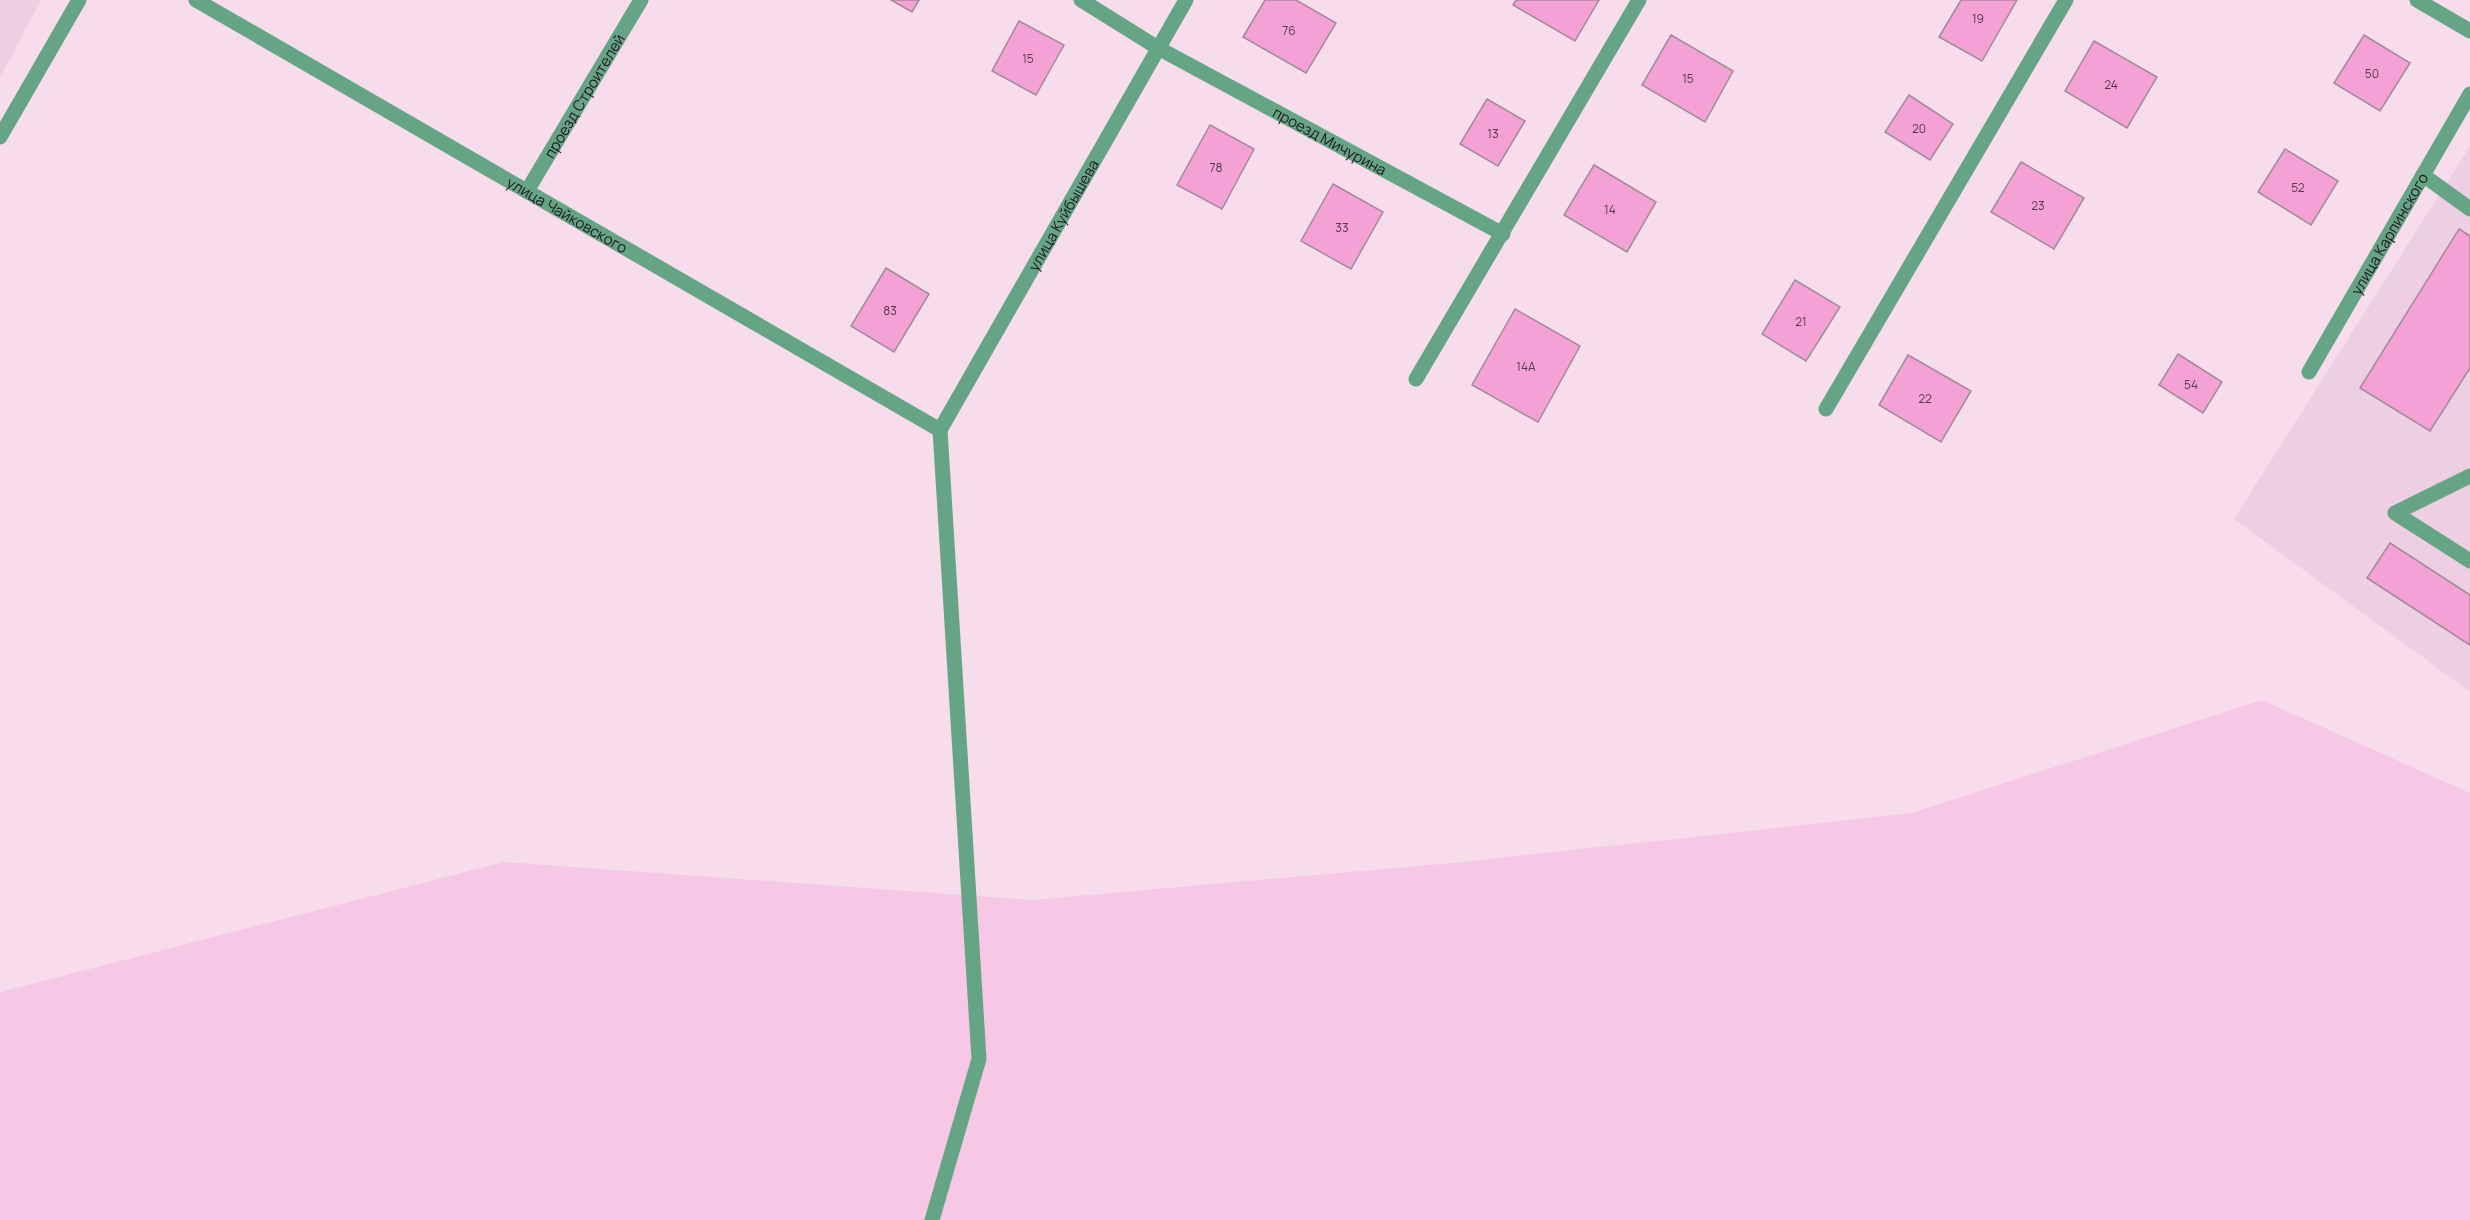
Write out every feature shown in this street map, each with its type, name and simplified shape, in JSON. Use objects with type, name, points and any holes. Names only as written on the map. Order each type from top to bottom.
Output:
[{"type":"street","points":[[0,136],[79,0]]},
{"type":"street","name":"улица Чайковского","points":[[196,0],[940,430]]},
{"type":"street","name":"проезд Строителей","points":[[526,191],[641,0]]},
{"type":"street","points":[[1081,0],[1158,48]]},
{"type":"street","name":"улица Куйбышева","points":[[940,430],[1186,0]]},
{"type":"street","points":[[1416,379],[1639,0]]},
{"type":"street","points":[[1826,409],[2066,0]]},
{"type":"street","points":[[2417,0],[2470,31]]},
{"type":"street","name":"проезд Мичурина","points":[[1158,48],[1503,234]]},
{"type":"street","name":"улица Карпинского","points":[[2308,372],[2470,94]]},
{"type":"street","points":[[2423,175],[2470,209]]},
{"type":"street","points":[[932,1220],[979,1059],[940,430]]},
{"type":"street","points":[[2470,476],[2395,513],[2470,561]]},
{"type":"shaded area","points":[[0,0],[41,0],[0,78]]},
{"type":"shaded area","points":[[2470,146],[2470,692],[2234,519]]},
{"type":"shaded area","points":[[2262,700],[2470,793],[2470,1220],[0,1220],[0,992],[504,862],[1032,900],[1463,862],[1912,813]]},
{"type":"building","points":[[891,0],[919,0],[912,12]]},
{"type":"building","points":[[1265,0],[1296,0],[1336,23],[1306,73],[1243,37]]},
{"type":"building","points":[[1516,0],[1599,0],[1575,41],[1513,5]]},
{"type":"building","points":[[1961,0],[2017,0],[1982,61],[1939,37]]},
{"type":"building","points":[[1019,21],[1064,45],[1036,95],[992,71]]},
{"type":"building","points":[[1671,35],[1733,71],[1705,122],[1642,85]]},
{"type":"building","points":[[2364,35],[2410,63],[2380,111],[2334,83]]},
{"type":"building","points":[[2094,41],[2157,77],[2127,128],[2065,91]]},
{"type":"building","points":[[1909,95],[1953,124],[1930,160],[1885,132]]},
{"type":"building","points":[[1487,99],[1525,121],[1498,166],[1460,144]]},
{"type":"building","points":[[1210,125],[1254,149],[1222,209],[1177,185]]},
{"type":"building","points":[[2285,149],[2338,181],[2311,225],[2258,192]]},
{"type":"building","points":[[2021,162],[2084,198],[2054,249],[1991,212]]},
{"type":"building","points":[[1594,165],[1656,202],[1627,252],[1564,215]]},
{"type":"building","points":[[1333,184],[1383,212],[1351,269],[1301,241]]},
{"type":"building","points":[[2459,229],[2470,236],[2470,368],[2430,431],[2360,388]]},
{"type":"building","points":[[886,268],[929,294],[894,352],[851,326]]},
{"type":"building","points":[[1795,280],[1840,307],[1806,361],[1762,334]]},
{"type":"building","points":[[1515,309],[1580,346],[1538,422],[1472,385]]},
{"type":"building","points":[[2178,354],[2222,382],[2203,413],[2159,385]]},
{"type":"building","points":[[1908,355],[1971,391],[1941,442],[1879,405]]},
{"type":"building","points":[[2390,543],[2470,595],[2470,645],[2367,578]]}]
